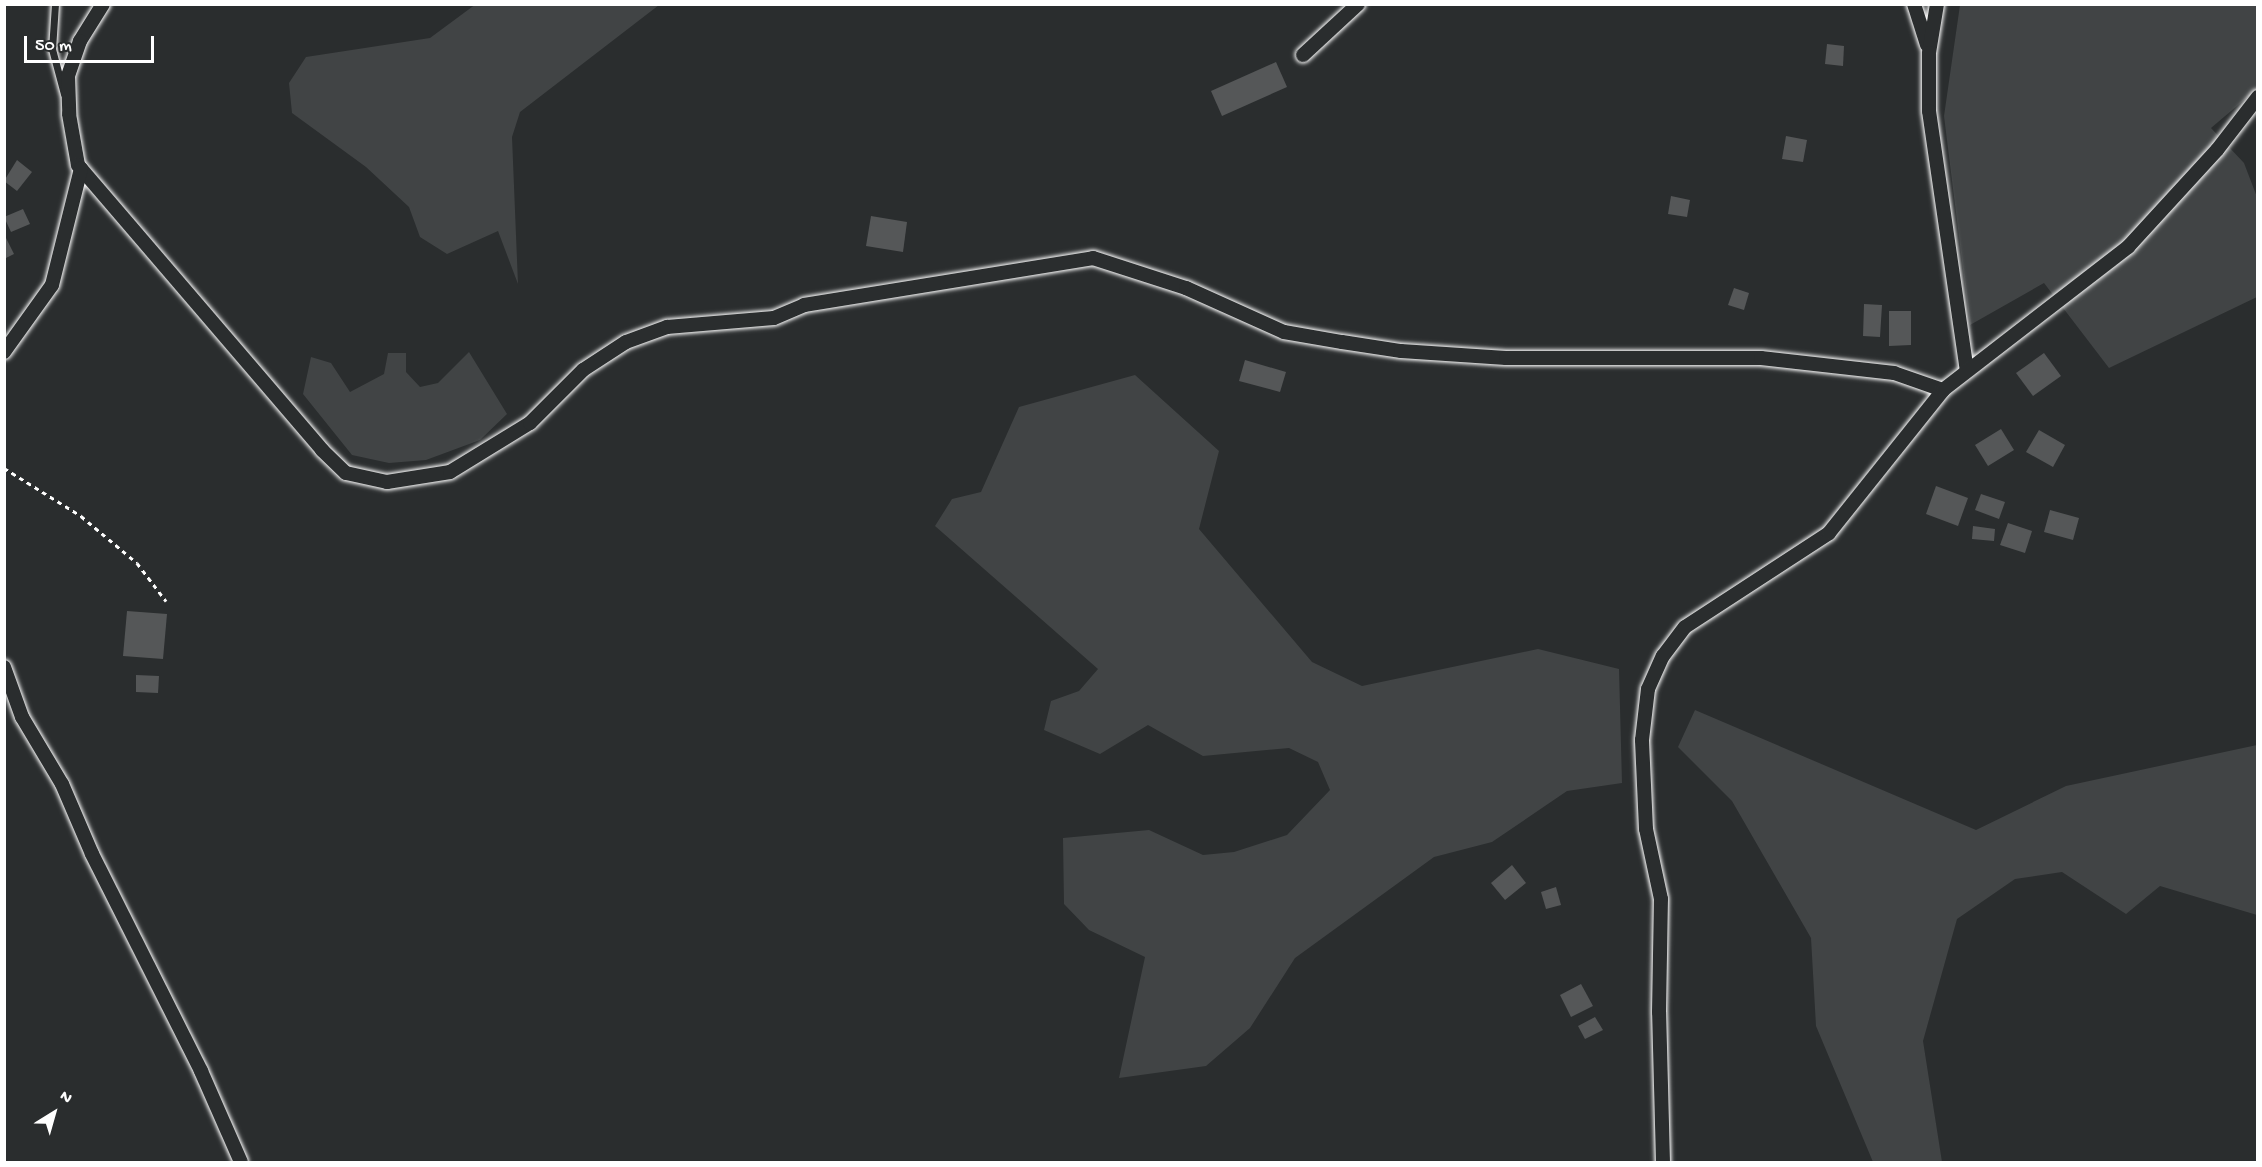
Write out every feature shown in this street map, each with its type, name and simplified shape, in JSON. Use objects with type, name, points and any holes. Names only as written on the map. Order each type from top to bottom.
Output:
[{"type":"street","points":[[4,352],[52,285],[81,168],[69,114],[68,76],[80,41],[103,4]]},
{"type":"street","points":[[1303,55],[1358,4]]},
{"type":"street","points":[[1914,4],[1929,53]]},
{"type":"street","points":[[1937,4],[1929,53],[1929,111],[1936,176],[1967,370]]},
{"type":"street","points":[[1663,1162],[1659,1012],[1661,899],[1646,829],[1642,740],[1648,689],[1663,656],[1685,627],[1829,533],[1943,390],[2128,247],[2187,184],[2258,98]]},
{"type":"street","points":[[81,168],[322,450],[346,473],[387,482],[450,472],[491,449],[530,423],[583,370],[626,342],[667,327],[774,318],[804,305],[1094,258],[1186,288],[1284,332],[1377,347],[1506,358],[1772,358],[1894,373],[1943,390]]},
{"type":"street","points":[[4,667],[22,717],[62,784],[101,874],[201,1071],[241,1162]]},
{"type":"lane","points":[[55,4],[52,49],[69,114]]},
{"type":"path","points":[[4,468],[81,516],[137,563],[166,601]]},
{"type":"shaded area","points":[[476,4],[659,5],[520,112],[512,137],[518,284],[498,231],[447,254],[420,237],[409,207],[366,167],[292,113],[289,83],[306,57],[430,38]]},
{"type":"shaded area","points":[[1960,5],[2257,5],[2257,89],[2211,128],[2244,163],[2257,197],[2257,297],[2109,368],[2044,283],[1970,325],[1944,116]]},
{"type":"shaded area","points":[[469,352],[507,414],[480,440],[426,460],[389,463],[352,455],[303,394],[311,357],[331,363],[350,392],[384,374],[388,353],[406,353],[406,372],[420,387],[438,383]]},
{"type":"shaded area","points":[[1135,375],[1219,451],[1199,529],[1312,662],[1362,686],[1538,649],[1619,669],[1622,783],[1567,791],[1492,842],[1434,857],[1295,958],[1250,1028],[1206,1066],[1119,1078],[1145,957],[1089,930],[1064,904],[1063,838],[1149,830],[1203,855],[1234,852],[1287,835],[1330,790],[1318,762],[1289,748],[1203,756],[1148,725],[1100,754],[1044,730],[1051,701],[1079,691],[1098,669],[935,526],[952,499],[981,492],[1019,407]]},
{"type":"shaded area","points":[[1695,710],[1976,830],[2066,786],[2257,745],[2257,915],[2160,886],[2126,914],[2062,872],[2015,879],[1957,919],[1923,1041],[1942,1162],[1873,1162],[1816,1026],[1811,938],[1732,801],[1678,747]]},
{"type":"building","points":[[1827,44],[1844,46],[1843,66],[1825,64]]},
{"type":"building","points":[[1276,62],[1287,87],[1222,116],[1211,91]]},
{"type":"building","points":[[1786,136],[1807,140],[1803,162],[1782,159]]},
{"type":"building","points":[[17,160],[32,172],[17,191],[4,181]]},
{"type":"building","points":[[1671,196],[1690,200],[1687,217],[1668,214]]},
{"type":"building","points":[[23,209],[30,224],[11,232],[4,217]]},
{"type":"building","points":[[871,216],[907,222],[903,252],[866,246]]},
{"type":"building","points":[[4,234],[14,254],[4,259]]},
{"type":"building","points":[[1734,288],[1749,293],[1744,310],[1728,305]]},
{"type":"building","points":[[1864,304],[1882,305],[1880,337],[1863,336]]},
{"type":"building","points":[[1889,311],[1911,311],[1911,345],[1889,346]]},
{"type":"building","points":[[2044,353],[2061,376],[2033,396],[2016,373]]},
{"type":"building","points":[[1245,360],[1286,372],[1280,392],[1239,381]]},
{"type":"building","points":[[2001,429],[2014,450],[1988,466],[1975,445]]},
{"type":"building","points":[[2039,430],[2065,445],[2053,467],[2026,452]]},
{"type":"building","points":[[1936,486],[1968,498],[1958,526],[1926,514]]},
{"type":"building","points":[[1981,494],[2005,502],[1999,519],[1975,510]]},
{"type":"building","points":[[2050,510],[2079,518],[2073,540],[2044,532]]},
{"type":"building","points":[[2008,523],[2032,531],[2025,553],[2000,545]]},
{"type":"building","points":[[1973,526],[1995,529],[1994,541],[1972,539]]},
{"type":"building","points":[[127,611],[167,614],[163,659],[123,656]]},
{"type":"building","points":[[136,675],[159,676],[158,693],[136,692]]},
{"type":"building","points":[[1512,865],[1526,883],[1505,900],[1491,883]]},
{"type":"building","points":[[1556,887],[1561,905],[1546,909],[1541,892]]},
{"type":"building","points":[[1581,984],[1593,1006],[1571,1017],[1560,995]]},
{"type":"building","points":[[1595,1017],[1603,1030],[1585,1039],[1578,1026]]}]
